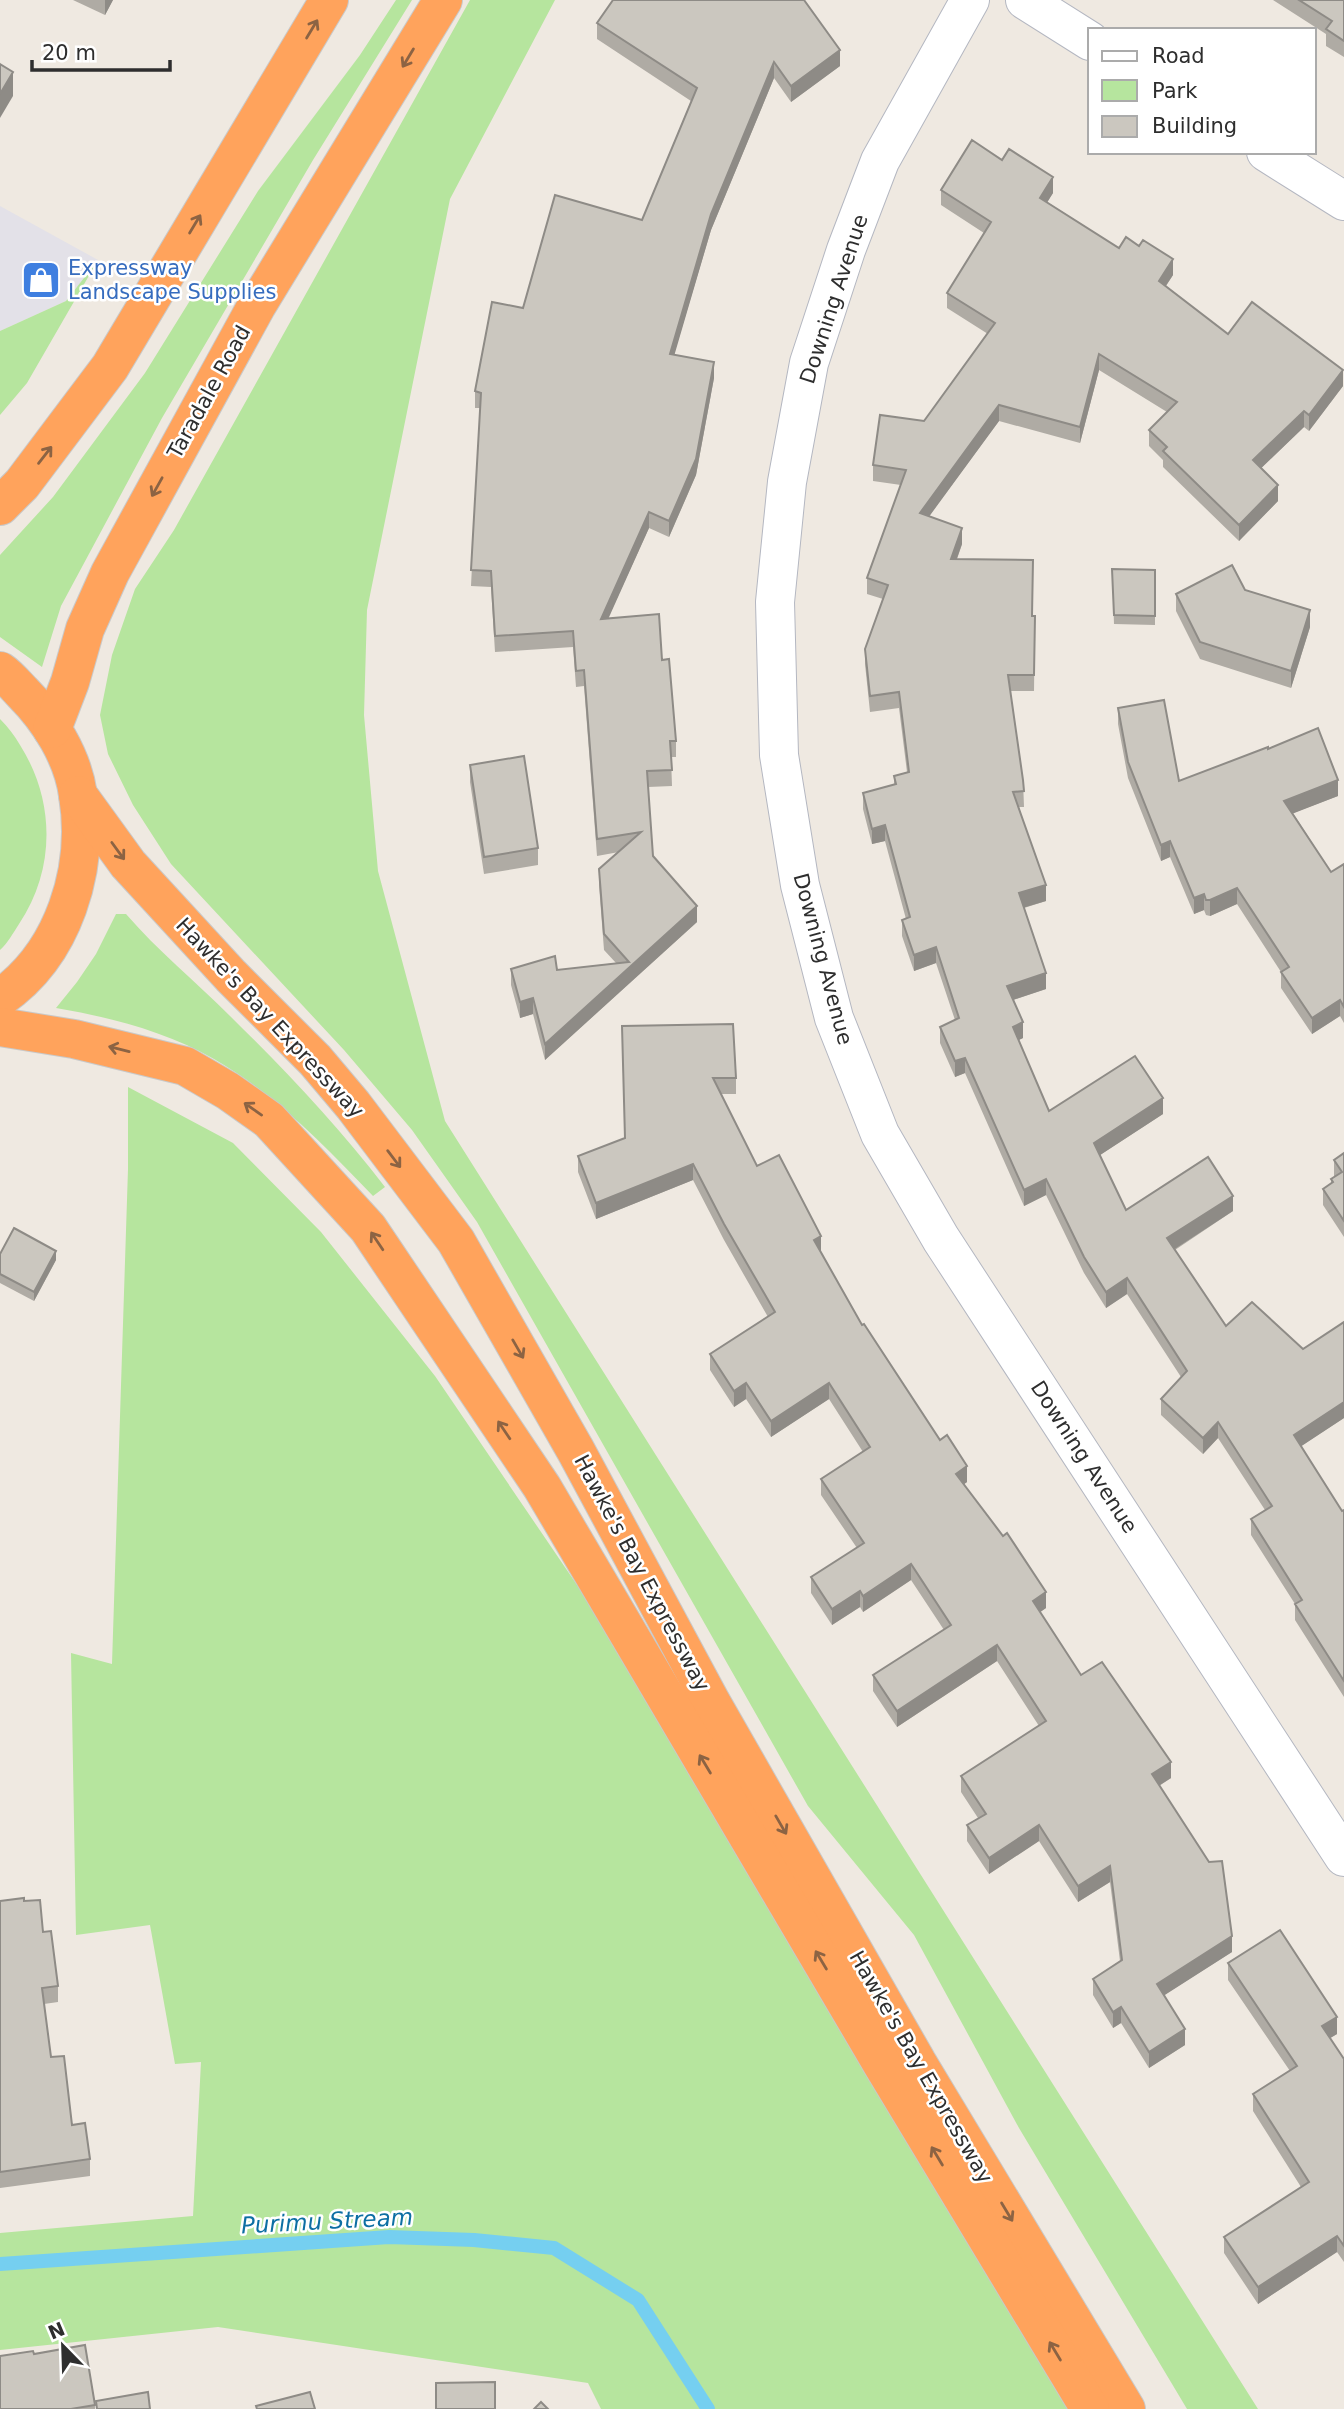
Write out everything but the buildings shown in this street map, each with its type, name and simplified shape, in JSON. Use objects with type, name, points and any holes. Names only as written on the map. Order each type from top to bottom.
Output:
[{"type":"highway","points":[[0,506],[22,484],[110,367],[329,0]]},
{"type":"highway","name":"Taradale Road","points":[[52,729],[70,682],[85,629],[110,573],[257,305],[443,0]]},
{"type":"highway","points":[[0,671],[32,702],[52,729],[73,776],[78,795],[81,857],[69,908],[45,953],[10,991],[0,998]]},
{"type":"highway","name":"Hawke's Bay Expressway","points":[[78,795],[128,864],[231,976],[315,1060],[353,1105],[456,1241],[576,1451],[711,1703],[903,2038],[1126,2409]]},
{"type":"highway","name":"Hawke's Bay Expressway","points":[[0,1027],[74,1039],[185,1066],[228,1091],[269,1120],[368,1228],[542,1487],[875,2052],[1090,2409]]},
{"type":"street","name":"Downing Avenue","points":[[970,0],[880,160],[846,250],[809,363],[787,482],[775,601],[779,755],[800,885],[834,1018],[880,1134],[941,1239],[1344,1857]]},
{"type":"street","points":[[1026,0],[1088,40]]},
{"type":"street","points":[[1269,154],[1344,201]]},
{"type":"shaded area","name":"Expressway Landscape Supplies","points":[[0,206],[98,260],[66,301],[0,331]]},
{"type":"green space","points":[[396,0],[412,0],[313,160],[162,418],[61,606],[42,667],[0,637],[0,555],[53,497],[145,373],[258,191],[360,55]]},
{"type":"green space","points":[[470,0],[555,0],[450,199],[367,610],[364,715],[378,871],[445,1121],[1258,2409],[1187,2409],[1019,2128],[914,1935],[808,1806],[477,1222],[412,1130],[344,1050],[171,864],[133,805],[108,754],[100,715],[112,655],[135,589],[174,530]]},
{"type":"green space","points":[[98,260],[27,383],[0,415],[0,331],[66,301]]},
{"type":"green space","points":[[0,719],[32,766],[45,811],[46,834],[40,881],[31,903],[0,950]]},
{"type":"green space","points":[[116,914],[126,914],[271,1057],[330,1120],[385,1187],[373,1196],[318,1140],[258,1088],[196,1049],[138,1027],[56,1008],[96,954]]},
{"type":"green space","points":[[128,1087],[233,1143],[321,1232],[435,1376],[626,1657],[1081,2409],[601,2409],[588,2383],[218,2327],[0,2350],[0,2233],[193,2216],[201,2062],[175,2064],[150,1925],[76,1935],[71,1653],[112,1664],[128,1169]]},
{"type":"waterway","name":"Purimu Stream","points":[[0,2264],[389,2237],[474,2240],[554,2248],[638,2300],[708,2409]]},
{"type":"place","name":"Expressway Landscape Supplies","points":[[41,280]]}]
